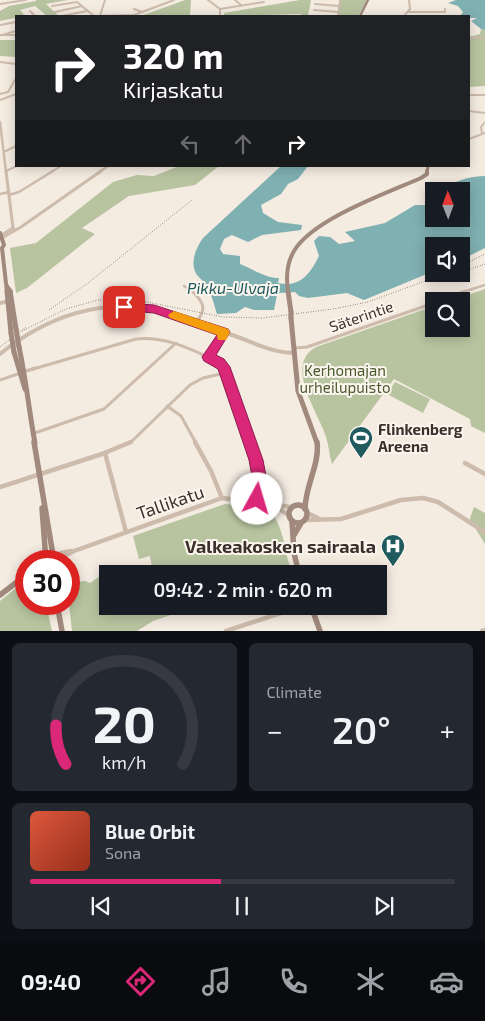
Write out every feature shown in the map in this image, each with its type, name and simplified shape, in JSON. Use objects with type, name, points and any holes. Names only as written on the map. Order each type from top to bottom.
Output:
[{"type":"main road","points":[[360,15],[368,0]]},
{"type":"main road","points":[[294,535],[305,516],[305,496],[318,452],[316,437],[298,391],[287,281],[291,256],[303,240],[334,220],[422,178],[427,174],[428,167]]},
{"type":"main road","points":[[1,236],[14,352],[23,372]]},
{"type":"main road","points":[[8,302],[16,329],[51,550]]},
{"type":"main road","points":[[42,496],[43,550]]},
{"type":"main road","points":[[297,565],[294,553],[292,521],[288,515],[294,506],[305,496]]},
{"type":"main road","points":[[294,506],[305,516]]},
{"type":"main road","points":[[292,521],[305,516]]},
{"type":"main road","points":[[11,586],[15,582]]},
{"type":"main road","points":[[0,595],[15,583]]},
{"type":"main road","points":[[59,615],[62,631]]},
{"type":"main road","points":[[314,615],[320,631]]},
{"type":"street","points":[[0,4],[26,0]]},
{"type":"street","points":[[100,15],[104,0]]},
{"type":"street","points":[[160,0],[167,2]]},
{"type":"street","points":[[134,15],[174,0]]},
{"type":"street","points":[[208,0],[220,9],[264,2]]},
{"type":"street","points":[[236,0],[242,6]]},
{"type":"street","points":[[314,10],[338,12],[340,0]]},
{"type":"street","points":[[405,15],[408,12],[409,0]]},
{"type":"street","points":[[52,6],[77,2],[93,15]]},
{"type":"street","points":[[148,4],[155,7]]},
{"type":"street","points":[[315,4],[340,6]]},
{"type":"street","points":[[55,12],[82,6]]},
{"type":"street","points":[[134,9],[142,12]]},
{"type":"street","points":[[220,9],[220,15]]},
{"type":"street","points":[[408,12],[445,12],[445,9]]},
{"type":"street","points":[[30,10],[34,15]]},
{"type":"street","points":[[67,15],[88,11]]},
{"type":"street","points":[[0,25],[15,22]]},
{"type":"street","points":[[1,36],[15,31]]},
{"type":"street","points":[[1,36],[15,35]]},
{"type":"street","points":[[470,37],[485,38]]},
{"type":"street","points":[[0,62],[15,64]]},
{"type":"street","points":[[0,94],[8,92],[15,80]]},
{"type":"street","points":[[0,100],[15,94]]},
{"type":"street","points":[[470,95],[485,95]]},
{"type":"street","points":[[470,111],[485,113]]},
{"type":"street","points":[[0,122],[14,229]]},
{"type":"street","points":[[470,138],[484,133],[481,127],[485,122]]},
{"type":"street","points":[[4,152],[15,146]]},
{"type":"street","points":[[6,171],[15,167]]},
{"type":"street","points":[[0,194],[19,192],[59,167]]},
{"type":"street","points":[[1,236],[25,224],[107,167]]},
{"type":"street","points":[[464,292],[485,285]]},
{"type":"street","points":[[184,286],[196,295],[203,306],[203,313],[195,324]]},
{"type":"street","points":[[0,304],[8,302]]},
{"type":"street","name":"Säterintie","points":[[295,350],[425,305]]},
{"type":"street","points":[[0,354],[23,335],[49,321],[102,307],[122,306],[154,309],[224,332],[270,352],[295,350]]},
{"type":"street","points":[[208,357],[224,332]]},
{"type":"street","points":[[0,380],[35,368],[143,338],[156,338],[208,357],[222,364],[260,477],[261,487],[256,502]]},
{"type":"street","points":[[32,434],[104,409],[176,344]]},
{"type":"street","points":[[0,487],[105,453],[132,441],[190,384],[203,378],[225,373]]},
{"type":"street","points":[[167,406],[181,416],[211,471],[222,498]]},
{"type":"street","points":[[105,453],[126,532]]},
{"type":"street","points":[[465,463],[485,474]]},
{"type":"street","name":"Tallikatu","points":[[74,550],[222,498],[239,498],[256,502],[278,508],[288,515]]},
{"type":"street","points":[[305,516],[341,519],[401,500],[422,498],[438,502],[485,532]]},
{"type":"street","name":"Tallikatu","points":[[278,508],[294,506]]},
{"type":"street","points":[[226,631],[275,615]]},
{"type":"green space","points":[[68,0],[46,4],[58,15],[46,15],[35,6],[20,10],[24,15],[15,15],[15,18],[0,21],[0,11],[9,6],[36,1]]},
{"type":"green space","points":[[185,0],[191,0],[190,15],[144,15]]},
{"type":"green space","points":[[300,0],[311,0],[308,15],[224,15],[224,13]]},
{"type":"green space","points":[[340,0],[367,0],[359,15],[338,15]]},
{"type":"green space","points":[[481,29],[485,30],[485,86],[470,87],[470,37],[480,34]]},
{"type":"green space","points":[[0,40],[15,40],[15,57],[0,56]]},
{"type":"green space","points":[[176,167],[218,167],[195,185],[129,196],[82,228],[95,234],[27,288],[16,293],[10,248],[36,243],[113,182],[137,175],[154,176]]},
{"type":"green space","name":"Kerhomajan urheilupuisto","points":[[485,289],[485,433],[471,426],[470,419],[394,379],[332,464],[326,437],[311,404],[303,378],[303,366],[307,355],[316,347],[425,309],[425,337],[470,337],[470,294]]},
{"type":"green space","points":[[395,382],[430,399],[423,413],[387,394]]},
{"type":"green space","points":[[225,504],[255,507],[272,513],[277,521],[290,565],[152,565],[150,556],[139,559],[133,536]]},
{"type":"green space","points":[[474,507],[485,513],[485,544],[474,526],[468,524]]},
{"type":"green space","points":[[99,577],[99,615],[171,615],[153,621],[137,631],[72,631],[70,615],[80,615],[80,582],[90,583]]},
{"type":"green space","points":[[15,589],[15,615],[48,615],[52,631],[0,631],[0,601]]},
{"type":"water","points":[[456,0],[485,0],[485,30],[471,21],[477,18],[470,18],[470,15],[461,15],[463,12],[458,6],[448,3]]},
{"type":"water","name":"Pikku-Ulvaja","points":[[280,167],[307,167],[298,179],[288,184],[281,194],[261,205],[263,213],[278,222],[302,225],[301,230],[262,235],[248,242],[232,235],[224,239],[220,249],[223,254],[240,256],[240,264],[264,275],[279,278],[278,283],[292,283],[303,278],[312,269],[319,256],[314,241],[319,236],[330,237],[339,244],[355,241],[345,232],[385,223],[415,205],[425,205],[425,228],[470,228],[470,182],[456,182],[485,176],[485,248],[470,256],[470,237],[425,237],[425,275],[364,300],[347,293],[308,298],[299,296],[295,292],[280,293],[277,295],[274,310],[254,310],[245,307],[236,313],[217,314],[209,291],[195,270],[194,261],[198,246],[203,238]]},
{"type":"railway","points":[[49,310],[88,283],[192,200]]},
{"type":"railway","points":[[470,262],[485,254]]},
{"type":"railway","points":[[470,269],[485,264]]},
{"type":"railway","points":[[22,331],[66,309],[98,300],[131,299],[223,317],[263,318],[333,309],[368,302],[425,281]]},
{"type":"railway","points":[[0,347],[26,327]]},
{"type":"slow traffic","points":[[174,315],[195,324],[224,332],[222,337]]},
{"type":"place","name":"Flinkenberg Areena","points":[[361,459]]},
{"type":"place","name":"Valkeakosken sairaala","points":[[393,567]]},
{"type":"route","points":[[124,307],[154,309],[224,332],[208,357],[222,364],[256,460],[261,487],[257,499]]}]
